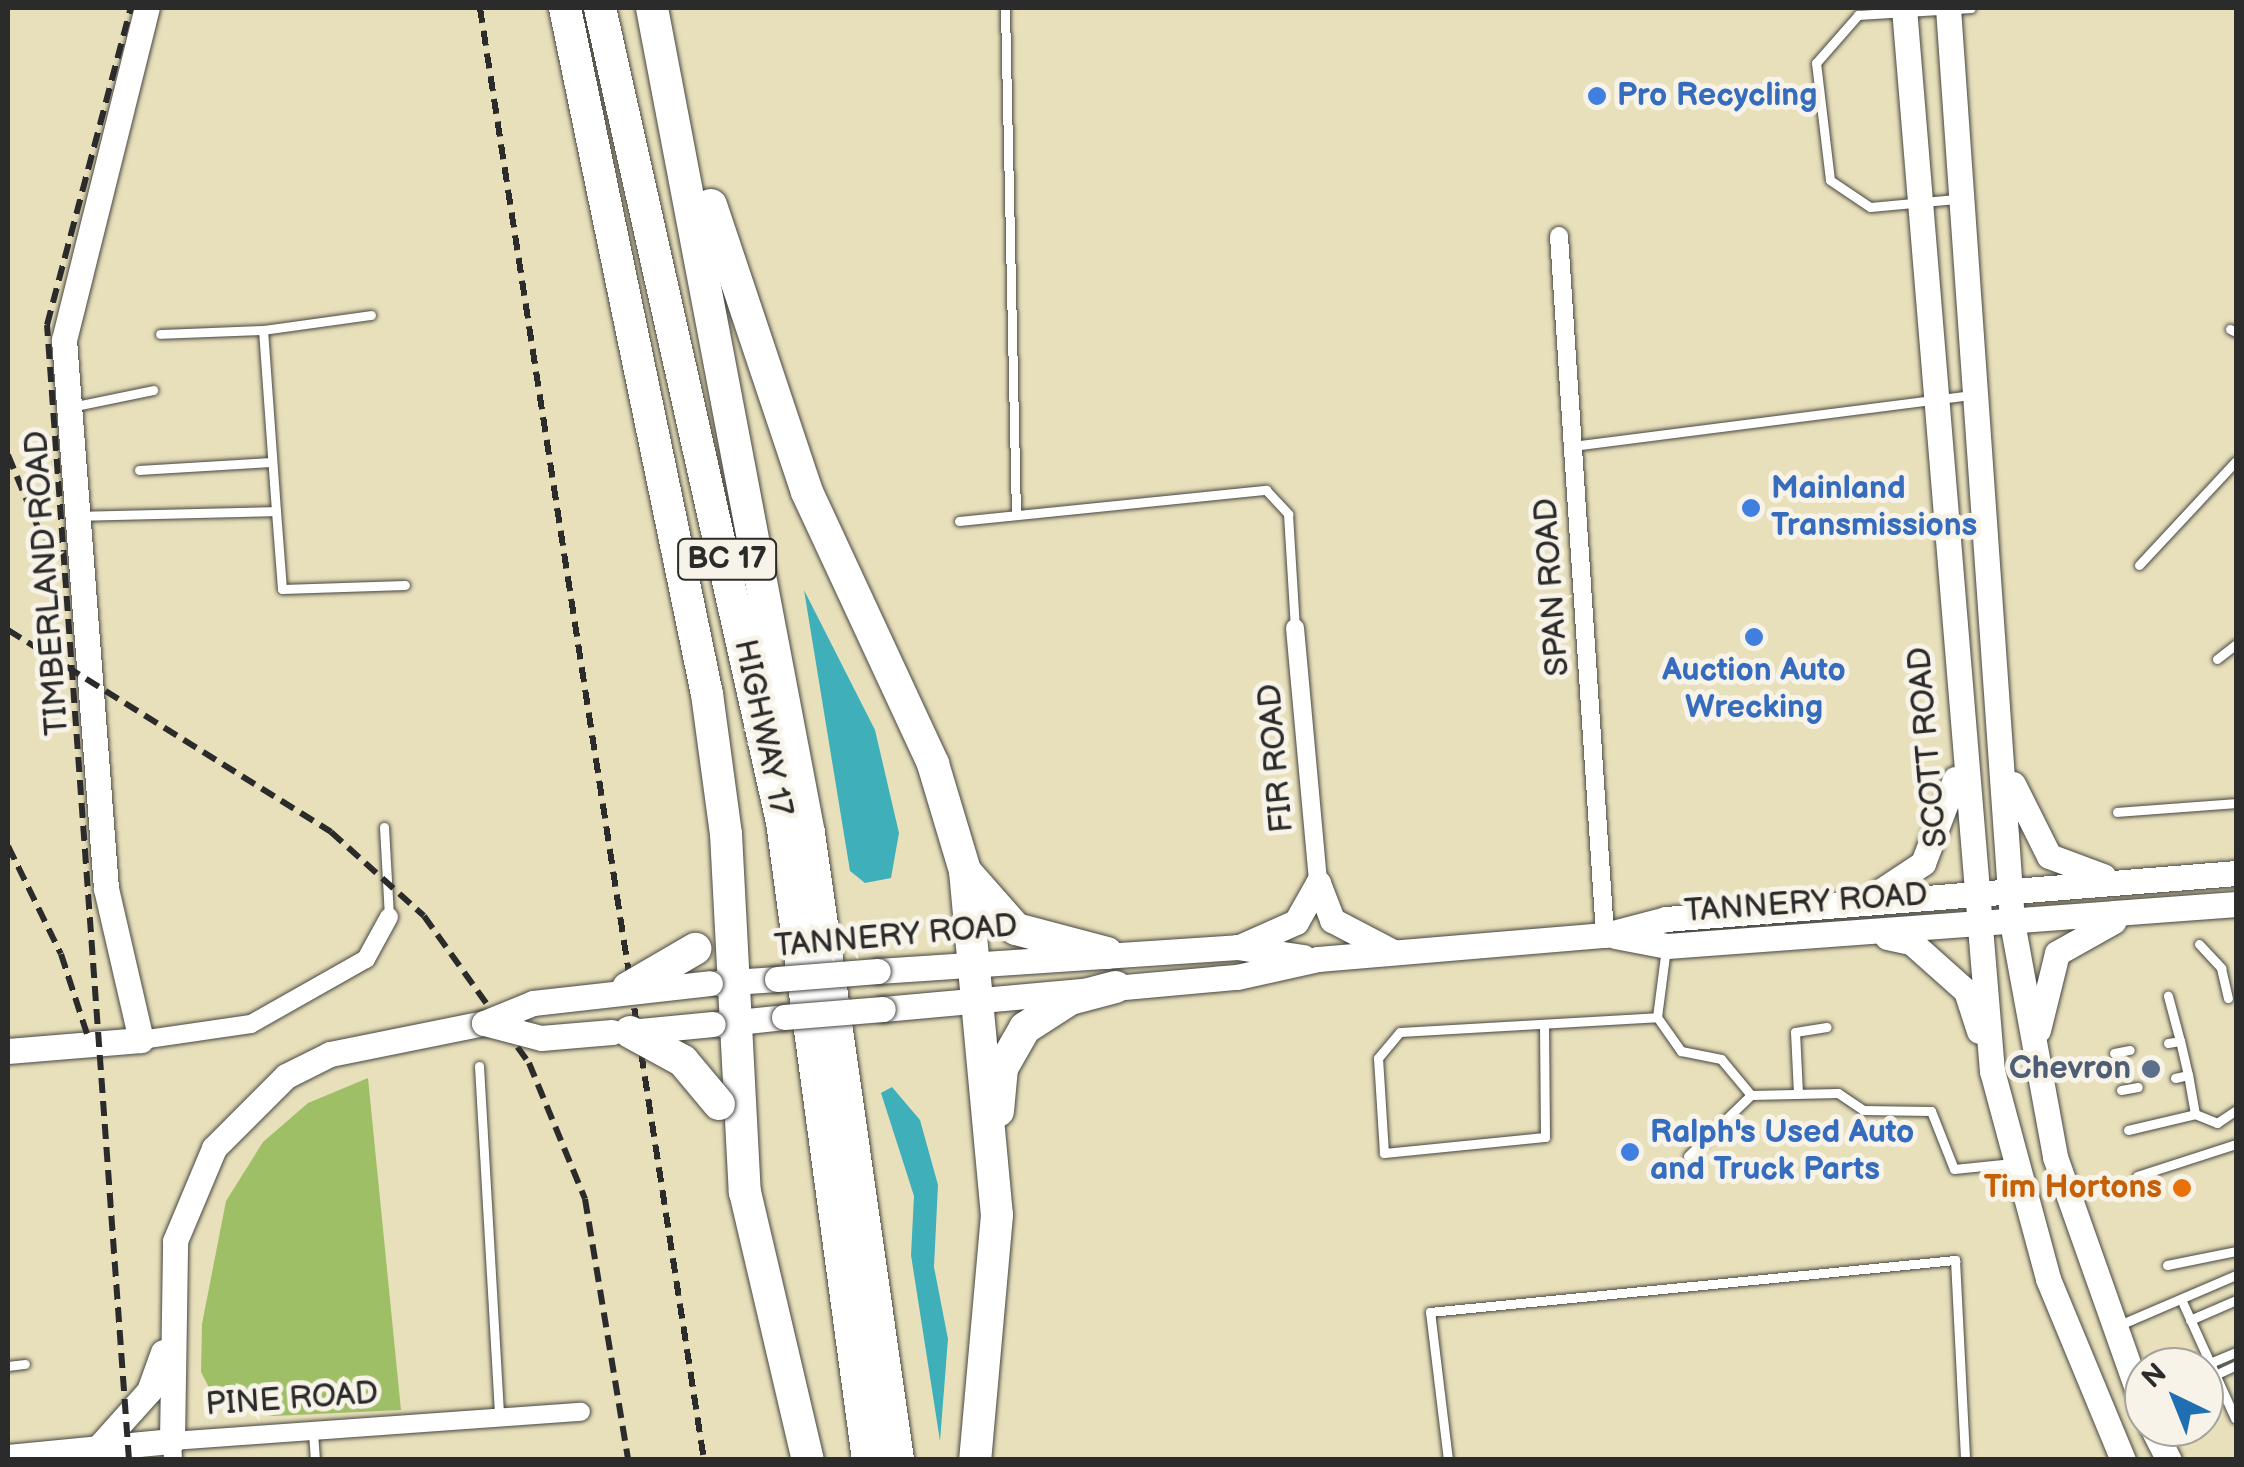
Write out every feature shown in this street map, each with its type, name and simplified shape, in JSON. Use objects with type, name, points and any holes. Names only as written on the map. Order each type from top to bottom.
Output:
[{"type":"highway","points":[[565,8],[688,590],[726,834],[722,1024],[765,1303],[808,1460]]},
{"type":"highway","name":"HIGHWAY 17","points":[[600,8],[782,822],[868,1460]]},
{"type":"highway","name":"HIGHWAY 17","points":[[652,8],[810,833],[898,1460]]},
{"type":"highway","points":[[669,87],[775,409],[933,764],[964,871],[970,1000],[993,1170]]},
{"type":"highway","points":[[628,988],[675,968],[707,936],[726,834]]},
{"type":"highway","points":[[964,871],[1016,929],[1107,953]]},
{"type":"highway","points":[[975,1460],[996,1268],[993,1170],[998,1087],[1015,1041],[1053,1007],[1115,986]]},
{"type":"highway","points":[[630,1032],[684,1061],[719,1104],[739,1142]]},
{"type":"main road","name":"TIMBERLAND ROAD","points":[[141,1040],[106,888],[68,407],[70,298],[147,8]]},
{"type":"main road","name":"SCOTT ROAD","points":[[1904,8],[1962,750],[1992,1071],[2014,1163],[2074,1349],[2122,1460]]},
{"type":"main road","points":[[1948,8],[2012,922],[2034,1060],[2110,1329],[2124,1362]]},
{"type":"main road","points":[[1856,902],[1899,886],[1923,863],[1948,812],[1962,750]]},
{"type":"main road","points":[[2002,754],[2026,825],[2049,856],[2081,873],[2132,881],[2236,873]]},
{"type":"main road","name":"TANNERY ROAD","points":[[484,1024],[541,1038],[630,1032],[1605,934],[1666,919],[2132,881]]},
{"type":"main road","points":[[1237,947],[1296,922],[1318,883]]},
{"type":"main road","points":[[1318,883],[1332,920],[1400,954]]},
{"type":"main road","name":"TANNERY ROAD","points":[[1605,934],[1666,946],[2236,904]]},
{"type":"main road","points":[[2034,1060],[2058,953],[2132,913]]},
{"type":"main road","points":[[1862,933],[1912,942],[1966,991],[1992,1071]]},
{"type":"main road","name":"TANNERY ROAD","points":[[172,1450],[168,1340],[175,1241],[214,1148],[286,1076],[330,1054],[416,1032],[484,1024],[533,1003],[628,988],[1237,947],[1318,960]]},
{"type":"main road","points":[[8,1051],[141,1040]]},
{"type":"main road","points":[[97,1448],[149,1391],[168,1340]]},
{"type":"main road","name":"PINE ROAD","points":[[8,1458],[48,1457],[97,1448],[172,1450]]},
{"type":"street","name":"SPAN ROAD","points":[[1559,236],[1605,934]]},
{"type":"street","name":"FIR ROAD","points":[[1295,628],[1318,883]]},
{"type":"street","points":[[141,1040],[251,1024],[366,959],[388,917]]},
{"type":"street","name":"PINE ROAD","points":[[172,1450],[313,1431],[581,1412]]},
{"type":"lane","points":[[1006,8],[1016,515]]},
{"type":"lane","points":[[1964,198],[1870,208],[1830,180],[1816,63],[1858,15],[1904,8],[1971,8]]},
{"type":"lane","points":[[160,334],[263,330],[372,315]]},
{"type":"lane","points":[[263,330],[282,590],[406,586]]},
{"type":"lane","points":[[68,407],[153,390]]},
{"type":"lane","points":[[1573,446],[1978,394]]},
{"type":"lane","points":[[2139,565],[2236,461]]},
{"type":"lane","points":[[139,470],[271,462]]},
{"type":"lane","points":[[959,521],[1266,490],[1288,514],[1295,628]]},
{"type":"lane","points":[[76,516],[276,511]]},
{"type":"lane","points":[[2216,659],[2236,644]]},
{"type":"lane","points":[[2117,812],[2236,804]]},
{"type":"lane","points":[[384,827],[388,917]]},
{"type":"lane","points":[[2199,944],[2222,968],[2228,998]]},
{"type":"lane","points":[[1666,946],[1657,1017],[1681,1051],[1721,1059],[1751,1094]]},
{"type":"lane","points":[[2168,996],[2195,1114]]},
{"type":"lane","points":[[1544,1024],[1545,1137],[1384,1153],[1378,1058],[1400,1032],[1657,1017]]},
{"type":"lane","points":[[1798,1094],[1795,1032],[1827,1027]]},
{"type":"lane","points":[[2168,1043],[2180,1041]]},
{"type":"lane","points":[[2114,1052],[2130,1050]]},
{"type":"lane","points":[[479,1066],[499,1418]]},
{"type":"lane","points":[[2175,1078],[2188,1076]]},
{"type":"lane","points":[[2121,1090],[2138,1087]]},
{"type":"lane","points":[[1688,1156],[1751,1094],[1838,1092],[1862,1110],[1930,1111],[1954,1169],[2014,1163]]},
{"type":"lane","points":[[2128,1130],[2195,1114],[2217,1123],[2236,1110]]},
{"type":"lane","points":[[2138,1176],[2236,1144]]},
{"type":"lane","points":[[2167,1266],[2236,1250]]},
{"type":"lane","points":[[1448,1460],[1430,1312],[1955,1260],[1965,1460]]},
{"type":"lane","points":[[2110,1329],[2236,1275]]},
{"type":"lane","points":[[2181,1298],[2202,1347]]},
{"type":"lane","points":[[2190,1320],[2236,1300]]},
{"type":"lane","points":[[8,1366],[25,1364]]},
{"type":"lane","points":[[2224,1394],[2235,1418]]},
{"type":"lane","points":[[313,1431],[315,1460]]},
{"type":"green space","points":[[368,1078],[401,1410],[274,1416],[219,1407],[201,1372],[202,1324],[226,1201],[263,1142],[308,1103]]},
{"type":"water","points":[[804,590],[875,730],[899,833],[891,878],[865,883],[850,871]]},
{"type":"water","points":[[892,1087],[920,1120],[938,1185],[934,1267],[948,1339],[940,1441],[911,1255],[914,1196],[881,1093]]},
{"type":"railway","points":[[129,1460],[47,325],[131,8]]},
{"type":"railway","points":[[480,8],[704,1460]]},
{"type":"railway","points":[[8,455],[52,561]]},
{"type":"railway","points":[[8,630],[331,832],[424,916],[529,1063],[585,1199],[628,1460]]},
{"type":"railway","points":[[8,846],[61,954],[87,1034]]},
{"type":"place","name":"Pro Recycling","points":[[1597,96]]},
{"type":"place","name":"Mainland Transmissions","points":[[1751,508]]},
{"type":"place","name":"Auction Auto Wrecking","points":[[1754,637]]},
{"type":"place","name":"Chevron","points":[[2151,1069]]},
{"type":"place","name":"Ralph's Used Auto and Truck Parts","points":[[1630,1152]]},
{"type":"place","name":"Tim Hortons","points":[[2182,1188]]}]
